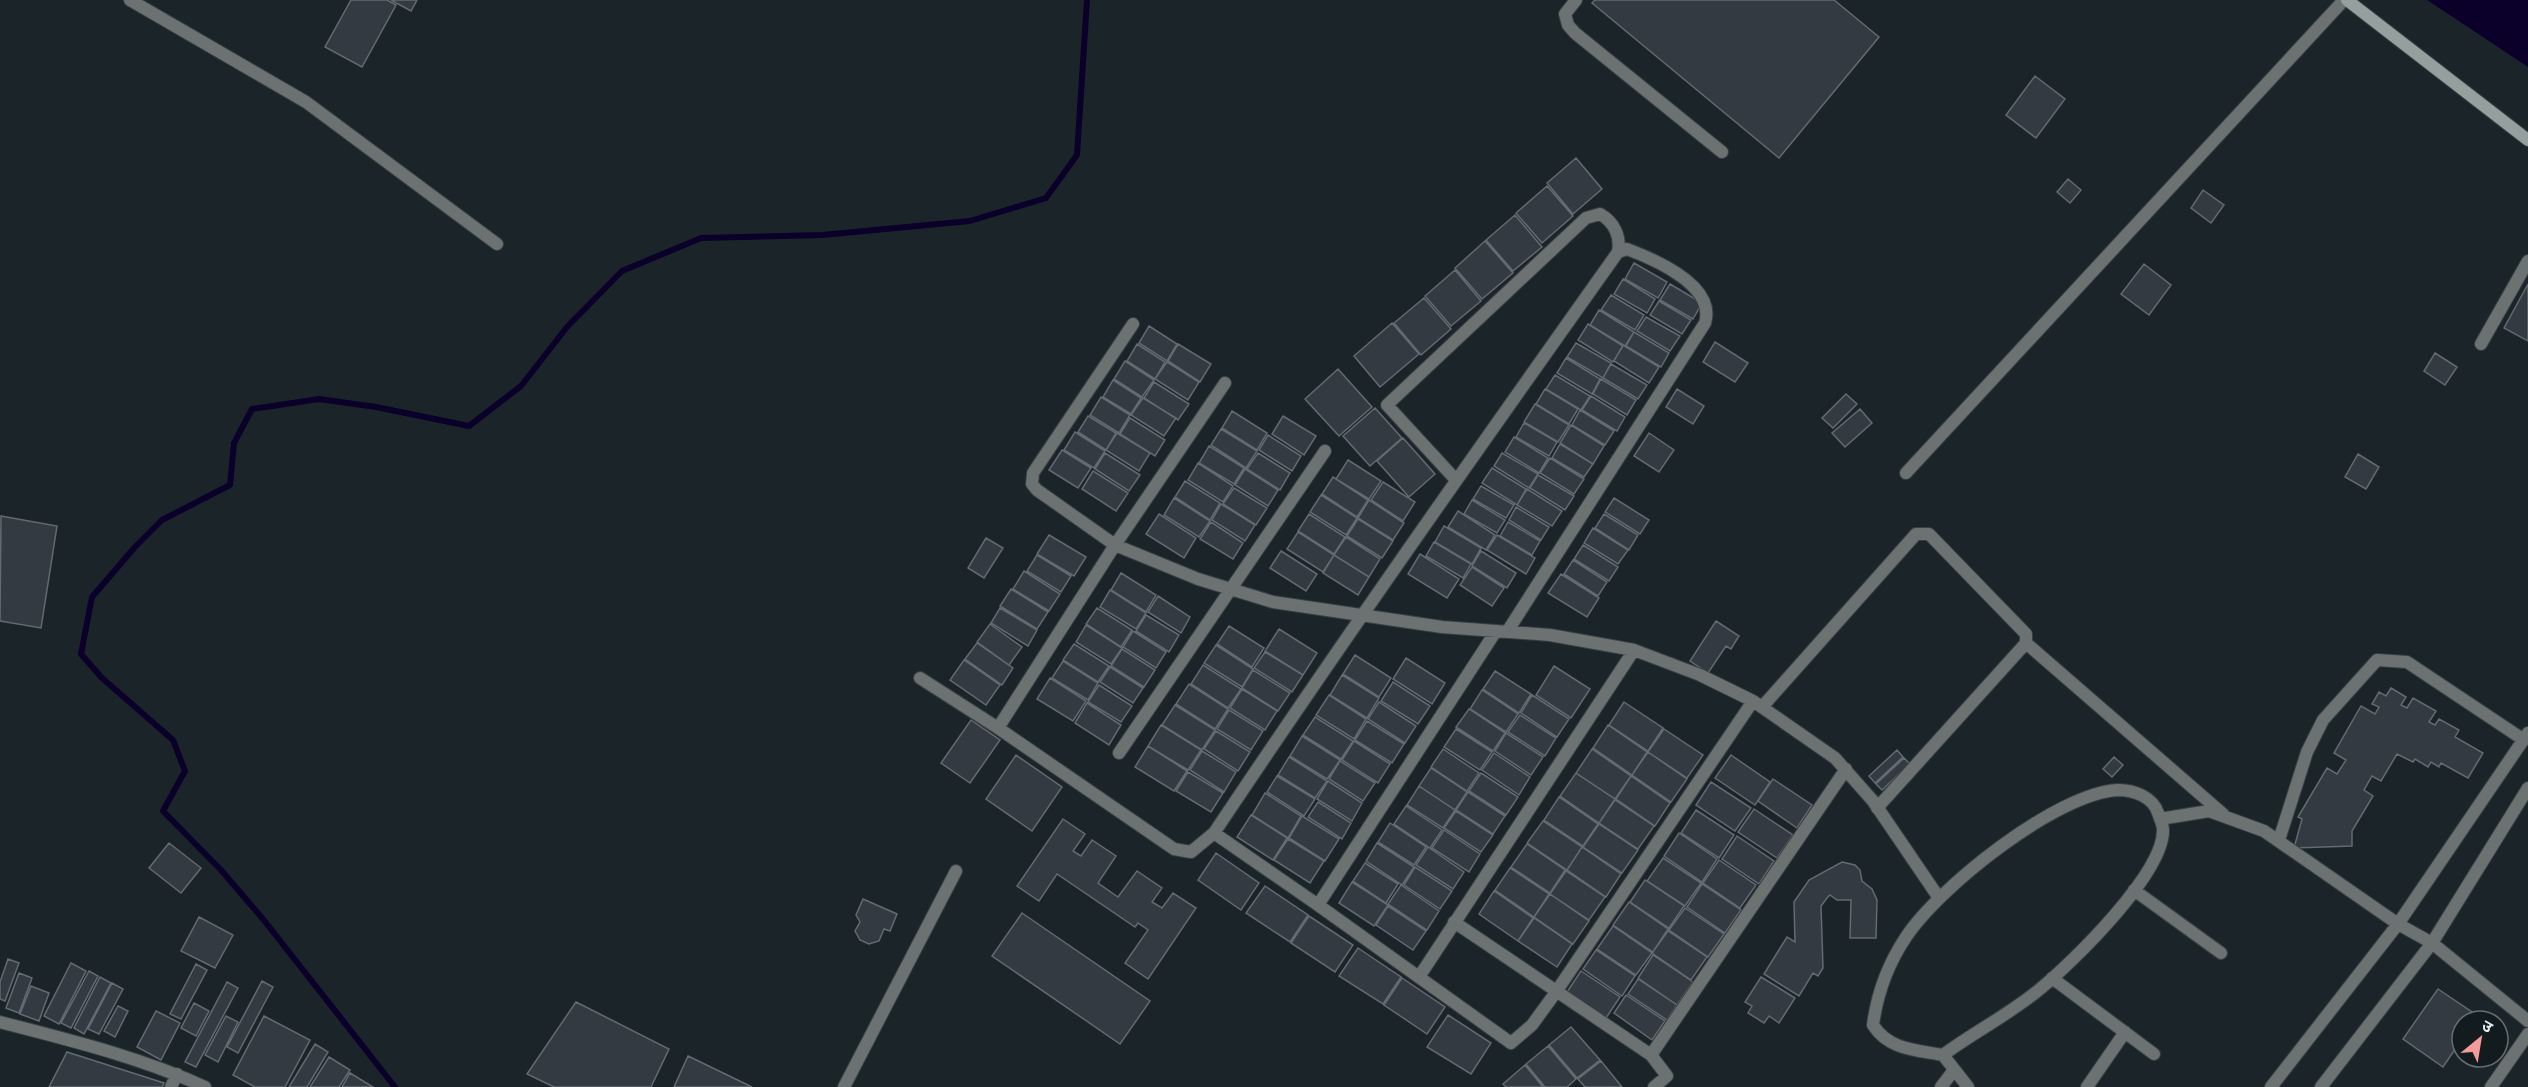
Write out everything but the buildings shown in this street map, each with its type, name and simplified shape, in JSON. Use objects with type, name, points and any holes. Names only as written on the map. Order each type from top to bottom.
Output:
[{"type":"street","points":[[130,0],[306,102],[497,244]]},
{"type":"street","points":[[1576,0],[1565,14],[1568,25],[1575,33],[1722,152]]},
{"type":"street","points":[[1906,473],[2345,0],[2528,140]]},
{"type":"street","points":[[920,678],[998,728],[1174,849],[1191,852],[1214,833],[1359,616],[1456,480],[1618,252],[1620,242],[1610,220],[1600,214],[1586,218],[1387,405],[1456,480]]},
{"type":"street","points":[[1318,905],[1502,632],[1705,323],[1708,314],[1706,301],[1690,283],[1642,255],[1627,249],[1618,252]]},
{"type":"street","points":[[2481,344],[2528,261]]},
{"type":"street","points":[[1133,324],[1032,477],[1037,490],[1115,545],[1198,579],[1273,602],[1359,616],[1550,635],[1634,650],[1700,675],[1757,704],[1804,734],[1846,769],[1877,808],[1939,898]]},
{"type":"street","points":[[998,728],[1115,545],[1225,383]]},
{"type":"street","points":[[1119,753],[1325,451]]},
{"type":"street","points":[[1214,833],[1511,1043],[1532,1025],[1556,992],[1757,704],[1920,532],[1929,534],[2026,634],[2026,643],[1877,808]]},
{"type":"street","points":[[2026,643],[2228,818]]},
{"type":"street","points":[[1419,977],[1634,650]]},
{"type":"street","points":[[2271,1087],[2398,924],[2526,736],[2407,662],[2377,660],[2322,720],[2307,752],[2279,840]]},
{"type":"street","points":[[1651,1055],[1846,769]]},
{"type":"street","points":[[2321,1087],[2432,943],[2528,788]]},
{"type":"street","points":[[1943,1055],[1981,1027],[2012,1010],[2052,978],[2086,946],[2134,890],[2160,848],[2163,830],[2156,805],[2141,794],[2119,790],[2082,798],[2056,810],[1939,898],[1906,936],[1884,978],[1873,1025],[1879,1035],[1900,1048],[1943,1055],[1968,1087]]},
{"type":"street","points":[[2160,819],[2209,811],[2264,831],[2398,924],[2432,943],[2528,1021]]},
{"type":"street","points":[[844,1087],[956,871]]},
{"type":"street","points":[[2134,890],[2221,953]]},
{"type":"street","points":[[1454,922],[1651,1055],[1667,1076],[1654,1087]]},
{"type":"street","points":[[2052,978],[2154,1053]]},
{"type":"street","points":[[0,1022],[68,1039],[177,1074],[205,1087]]},
{"type":"street","points":[[2086,1087],[2125,1032]]},
{"type":"street","points":[[2491,1087],[2528,1034]]},
{"type":"street","points":[[1941,1087],[1954,1070]]},
{"type":"street","points":[[171,1087],[177,1074]]},
{"type":"shaded area","points":[[2427,0],[2528,0],[2528,67]]},
{"type":"waterway","points":[[395,1087],[263,919],[221,870],[163,811],[185,771],[173,740],[102,678],[81,654],[92,597],[135,547],[162,520],[230,485],[234,443],[252,409],[319,399],[376,407],[469,426],[521,386],[567,327],[622,271],[701,238],[822,235],[970,221],[1046,198],[1077,155],[1087,0]]}]
